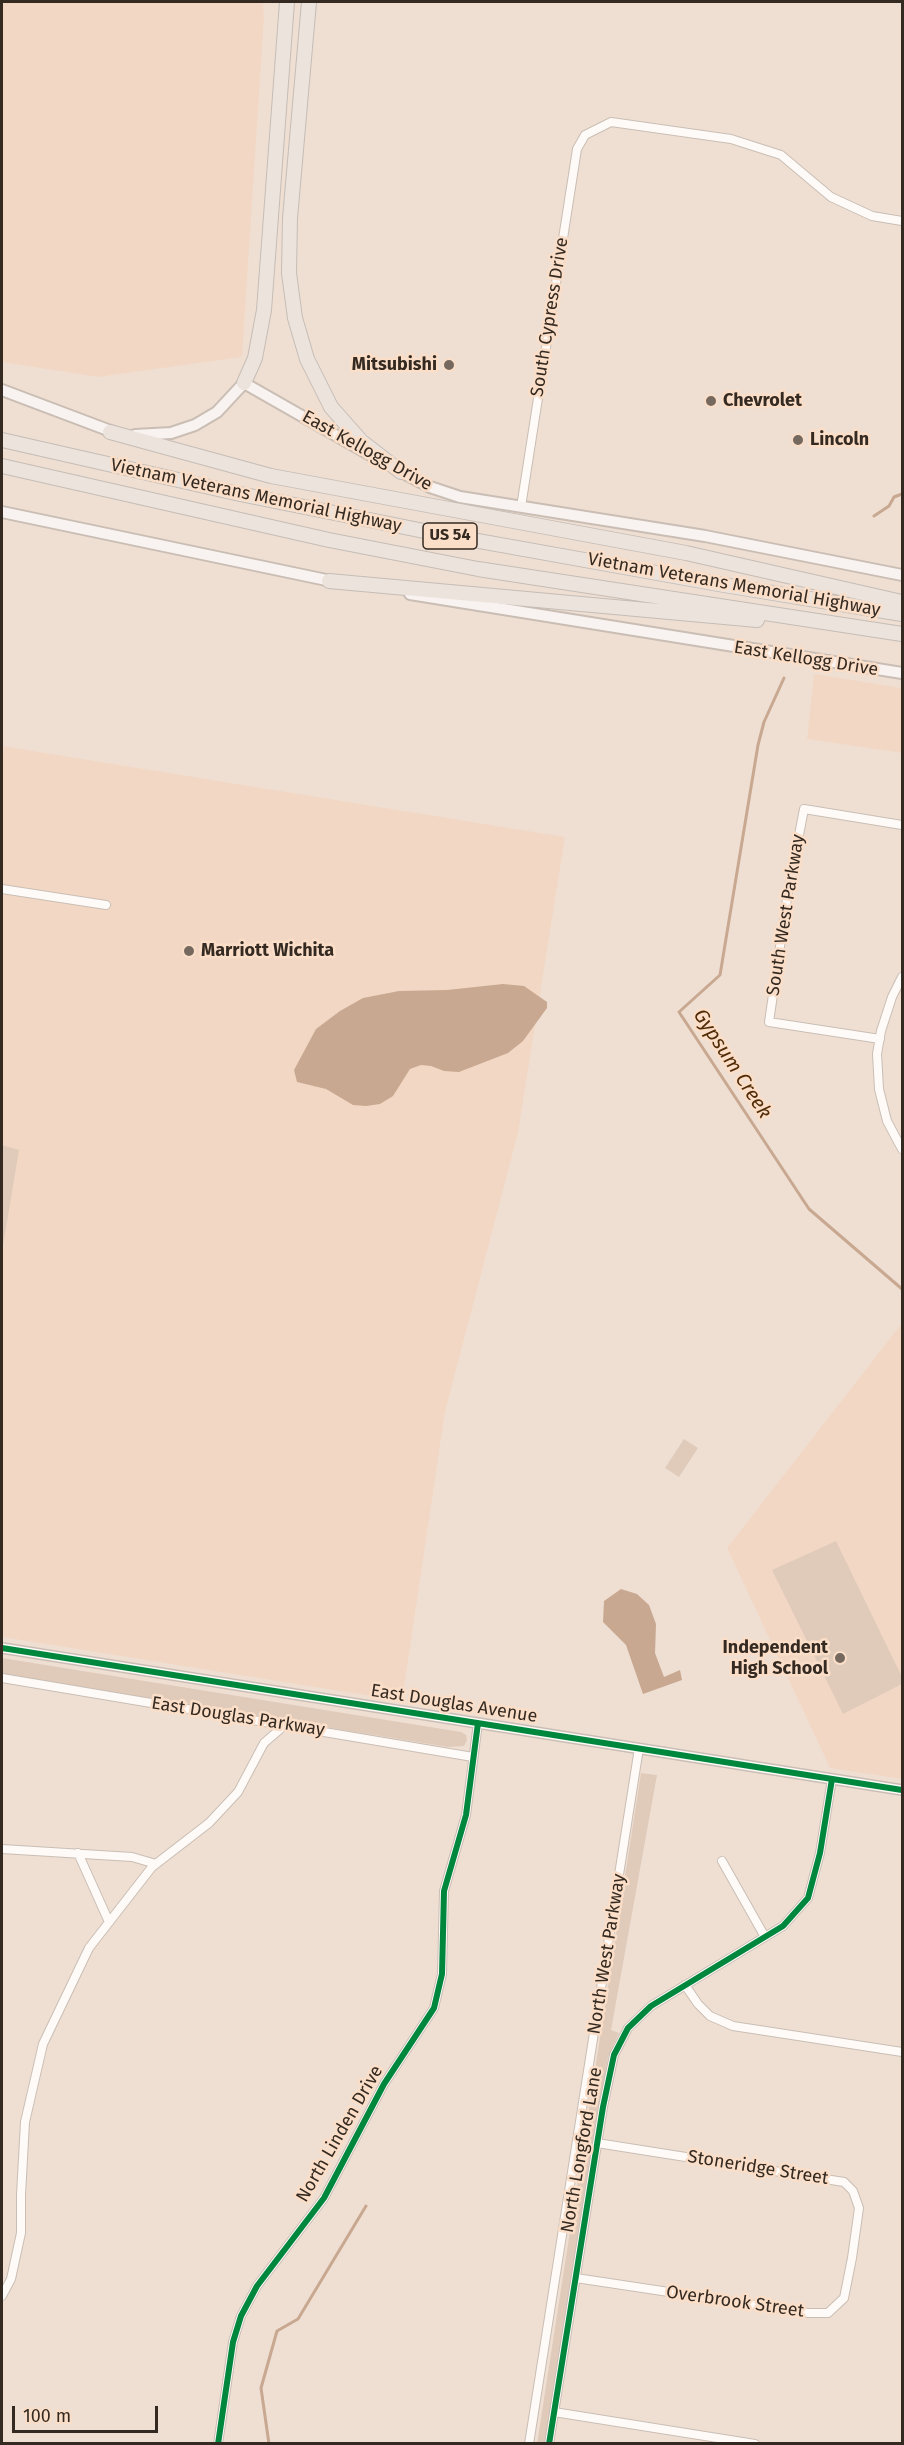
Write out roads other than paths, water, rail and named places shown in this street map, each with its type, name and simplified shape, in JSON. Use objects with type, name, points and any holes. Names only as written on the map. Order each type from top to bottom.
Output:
[{"type":"highway","points":[[277,2],[283,47]]},
{"type":"highway","points":[[244,383],[255,358],[264,310],[286,2]]},
{"type":"highway","points":[[301,79],[302,2]]},
{"type":"highway","points":[[309,2],[289,246],[292,300],[298,333],[314,377],[336,414],[361,441],[401,472]]},
{"type":"highway","points":[[110,432],[271,476],[686,553],[903,602]]},
{"type":"highway","name":"Vietnam Veterans Memorial Highway","points":[[2,440],[240,494],[434,533],[724,585],[903,614]]},
{"type":"highway","name":"Vietnam Veterans Memorial Highway","points":[[2,466],[306,534],[458,565],[901,634]]},
{"type":"highway","points":[[329,581],[901,634]]},
{"type":"main road","points":[[2,390],[110,432],[146,436],[184,430],[217,412],[244,383]]},
{"type":"main road","name":"East Kellogg Drive","points":[[244,383],[401,472],[430,487],[460,497],[705,536],[903,575]]},
{"type":"main road","name":"East Kellogg Drive","points":[[2,512],[329,581],[682,640],[903,673]]},
{"type":"street","name":"South Cypress Drive","points":[[521,507],[577,149],[585,135],[611,122],[731,139],[781,155],[831,197],[872,216],[903,221]]},
{"type":"street","name":"South West Parkway","points":[[880,1039],[769,1022],[788,892],[804,809],[903,825]]},
{"type":"street","points":[[2,889],[106,905]]},
{"type":"street","points":[[903,977],[892,997],[877,1054],[879,1089],[887,1121],[903,1149]]},
{"type":"street","name":"East Douglas Avenue","points":[[2,1648],[903,1790]]},
{"type":"street","name":"East Douglas Parkway","points":[[2,1678],[473,1757]]},
{"type":"street","name":"North Linden Drive","points":[[218,2444],[233,2342],[241,2316],[257,2286],[324,2198],[384,2084],[434,2008],[442,1974],[444,1891],[466,1815],[478,1723]]},
{"type":"street","points":[[2,2296],[11,2278],[21,2233],[25,2122],[43,2044],[89,1948],[156,1864],[209,1823],[238,1792],[264,1743],[286,1724]]},
{"type":"street","name":"North West Parkway","points":[[529,2444],[639,1748]]},
{"type":"street","name":"North Longford Lane","points":[[549,2444],[597,2143],[614,2055],[628,2028],[651,2006],[783,1926],[808,1898],[820,1853],[832,1779]]},
{"type":"street","points":[[2,1849],[132,1857],[156,1864]]},
{"type":"street","points":[[78,1853],[109,1922]]},
{"type":"street","points":[[722,1861],[765,1937]]},
{"type":"street","points":[[686,1985],[698,2004],[710,2016],[733,2026],[903,2052]]},
{"type":"street","name":"Stoneridge Street","points":[[597,2143],[844,2182],[853,2191],[859,2208],[853,2253]]},
{"type":"street","name":"Overbrook Street","points":[[576,2278],[808,2313],[828,2313],[844,2298],[853,2253]]},
{"type":"street","points":[[554,2412],[755,2444]]},
{"type":"waterway","name":"Gypsum Creek","points":[[874,516],[889,506],[894,497],[902,494]]},
{"type":"waterway","name":"Gypsum Creek","points":[[784,678],[764,722],[758,745],[720,975],[679,1012],[809,1209],[902,1289]]},
{"type":"waterway","points":[[269,2444],[261,2388],[277,2331],[298,2319],[366,2206]]},
{"type":"place","name":"Mitsubishi","points":[[449,365]]},
{"type":"place","name":"Chevrolet","points":[[711,401]]},
{"type":"place","name":"Lincoln","points":[[798,440]]},
{"type":"place","name":"Marriott Wichita","points":[[189,951]]},
{"type":"place","name":"Independent High School","points":[[840,1658]]}]
